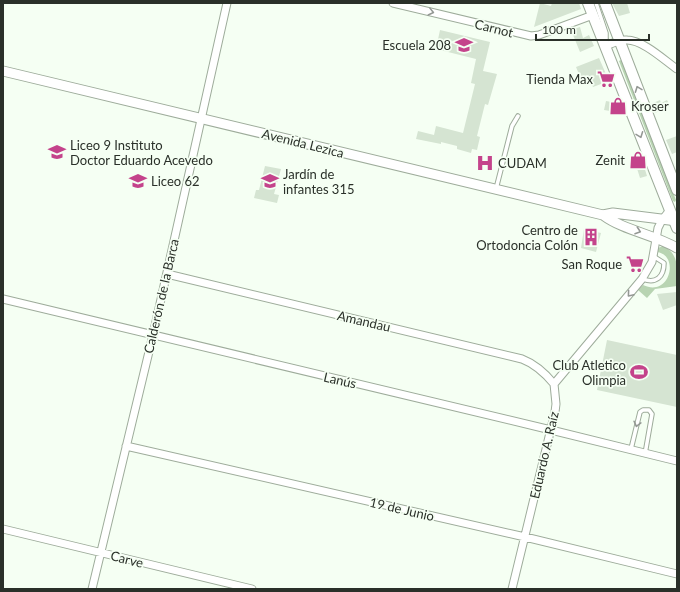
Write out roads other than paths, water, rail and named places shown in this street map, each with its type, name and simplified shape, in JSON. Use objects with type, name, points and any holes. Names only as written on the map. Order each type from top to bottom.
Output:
[{"type":"main road","points":[[588,3],[676,223]]},
{"type":"main road","points":[[605,3],[677,190]]},
{"type":"street","name":"Calderón de la Barca","points":[[92,589],[153,335],[227,3]]},
{"type":"street","name":"Carnot","points":[[393,3],[531,36],[539,35],[593,15]]},
{"type":"street","points":[[606,46],[627,39],[639,43],[677,69]]},
{"type":"street","name":"Avenida Lezica","points":[[3,71],[603,215],[613,213],[676,223]]},
{"type":"street","points":[[554,384],[642,279],[652,262],[658,228],[670,210]]},
{"type":"street","name":"Avenida Lezica","points":[[603,215],[612,222],[656,237],[677,248]]},
{"type":"street","name":"Amandau","points":[[167,274],[522,359],[530,362],[538,368],[554,384]]},
{"type":"street","name":"Lanús","points":[[3,299],[551,430],[677,462]]},
{"type":"street","name":"Eduardo A. Raíz","points":[[512,589],[551,430],[556,404],[554,384]]},
{"type":"street","name":"19 de Junio","points":[[126,446],[525,537],[677,574]]},
{"type":"street","name":"Carve","points":[[3,529],[252,589]]},
{"type":"lane","points":[[596,3],[606,32],[606,46]]},
{"type":"lane","points":[[495,190],[512,126],[518,116]]},
{"type":"lane","points":[[642,279],[650,282],[656,280],[662,274],[664,263],[660,259],[653,256]]},
{"type":"lane","points":[[631,450],[640,412],[643,410],[649,410],[652,414],[645,454]]},
{"type":"place","name":"Escuela 208","points":[[464,45]]},
{"type":"place","name":"Tienda Max","points":[[606,79]]},
{"type":"place","name":"Kroser","points":[[618,106]]},
{"type":"place","name":"Liceo 9 Instituto Doctor Eduardo Acevedo","points":[[57,152]]},
{"type":"place","name":"Zenit","points":[[638,160]]},
{"type":"place","name":"CUDAM","points":[[485,163]]},
{"type":"place","name":"Liceo 62","points":[[138,181]]},
{"type":"place","name":"Jardín de infantes 315","points":[[270,181]]},
{"type":"place","name":"Centro de Ortodoncia Colón","points":[[591,237]]},
{"type":"place","name":"San Roque","points":[[635,264]]},
{"type":"place","name":"Club Atletico Olimpia","points":[[639,372]]}]
